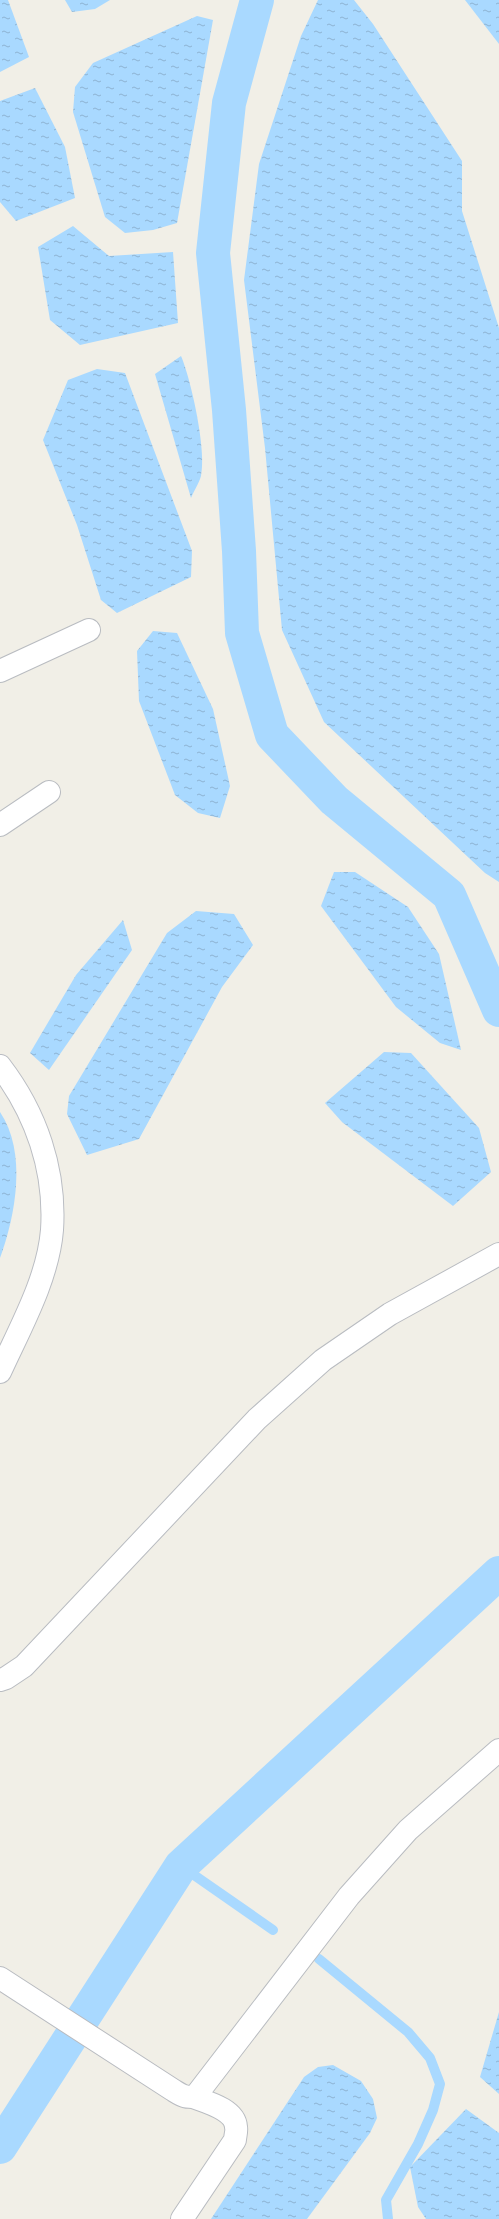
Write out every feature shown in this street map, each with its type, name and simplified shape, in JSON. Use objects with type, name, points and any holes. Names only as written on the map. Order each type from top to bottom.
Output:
[{"type":"street","points":[[0,671],[89,630]]},
{"type":"street","points":[[0,825],[49,792]]},
{"type":"street","points":[[0,1066],[38,1131],[52,1184],[52,1231],[44,1266],[35,1294],[0,1372]]},
{"type":"street","points":[[0,1680],[6,1678],[24,1666],[257,1419],[323,1360],[390,1314],[499,1254]]},
{"type":"street","points":[[193,2097],[197,2094],[349,1896],[403,1836],[499,1750]]},
{"type":"street","points":[[0,1978],[184,2097],[193,2097],[229,2114],[237,2126],[235,2140],[182,2219]]},
{"type":"water","points":[[0,0],[8,0],[29,57],[0,72]]},
{"type":"water","points":[[65,0],[110,0],[95,9],[72,12]]},
{"type":"water","points":[[318,0],[354,0],[373,24],[462,161],[462,211],[499,328],[499,882],[485,873],[324,722],[282,630],[265,448],[244,280],[259,164],[301,36]]},
{"type":"water","points":[[465,0],[499,0],[499,44]]},
{"type":"water","points":[[197,16],[213,20],[177,223],[153,230],[125,233],[105,217],[73,112],[75,87],[93,63]]},
{"type":"water","points":[[35,88],[65,147],[75,198],[16,221],[0,202],[0,101]]},
{"type":"water","points":[[73,226],[109,256],[173,252],[178,323],[80,345],[50,320],[38,247]]},
{"type":"water","points":[[181,356],[193,397],[202,450],[201,476],[191,498],[155,374]]},
{"type":"water","points":[[97,369],[125,373],[192,551],[191,577],[117,613],[101,600],[77,525],[43,440],[68,380]]},
{"type":"water","points":[[153,631],[177,633],[213,709],[230,786],[220,818],[198,813],[175,795],[139,701],[137,651]]},
{"type":"water","points":[[334,872],[355,872],[408,907],[439,954],[461,1050],[440,1043],[396,1007],[321,906]]},
{"type":"water","points":[[196,911],[234,914],[253,945],[222,987],[139,1139],[87,1155],[67,1114],[69,1096],[167,933]]},
{"type":"water","points":[[123,920],[132,950],[49,1070],[30,1053],[76,975]]},
{"type":"water","points":[[384,1052],[411,1053],[479,1128],[491,1172],[453,1206],[342,1122],[325,1103]]},
{"type":"water","points":[[0,1112],[8,1128],[14,1146],[16,1184],[11,1222],[0,1258]]},
{"type":"water","points":[[499,2012],[499,2094],[480,2077]]},
{"type":"water","points":[[333,2065],[361,2081],[373,2099],[377,2118],[370,2133],[307,2219],[211,2219],[304,2077],[318,2067]]},
{"type":"water","points":[[466,2109],[499,2133],[499,2219],[426,2219],[418,2207],[410,2167]]},
{"type":"waterway","points":[[257,0],[229,103],[213,253],[229,410],[239,551],[242,633],[272,735],[334,800],[449,895],[499,1010]]},
{"type":"waterway","points":[[0,2147],[181,1866],[499,1573]]},
{"type":"waterway","points":[[181,1866],[273,1930]]},
{"type":"waterway","points":[[319,1959],[408,2032],[430,2058],[440,2084],[433,2110],[418,2144],[386,2200],[388,2219]]}]
